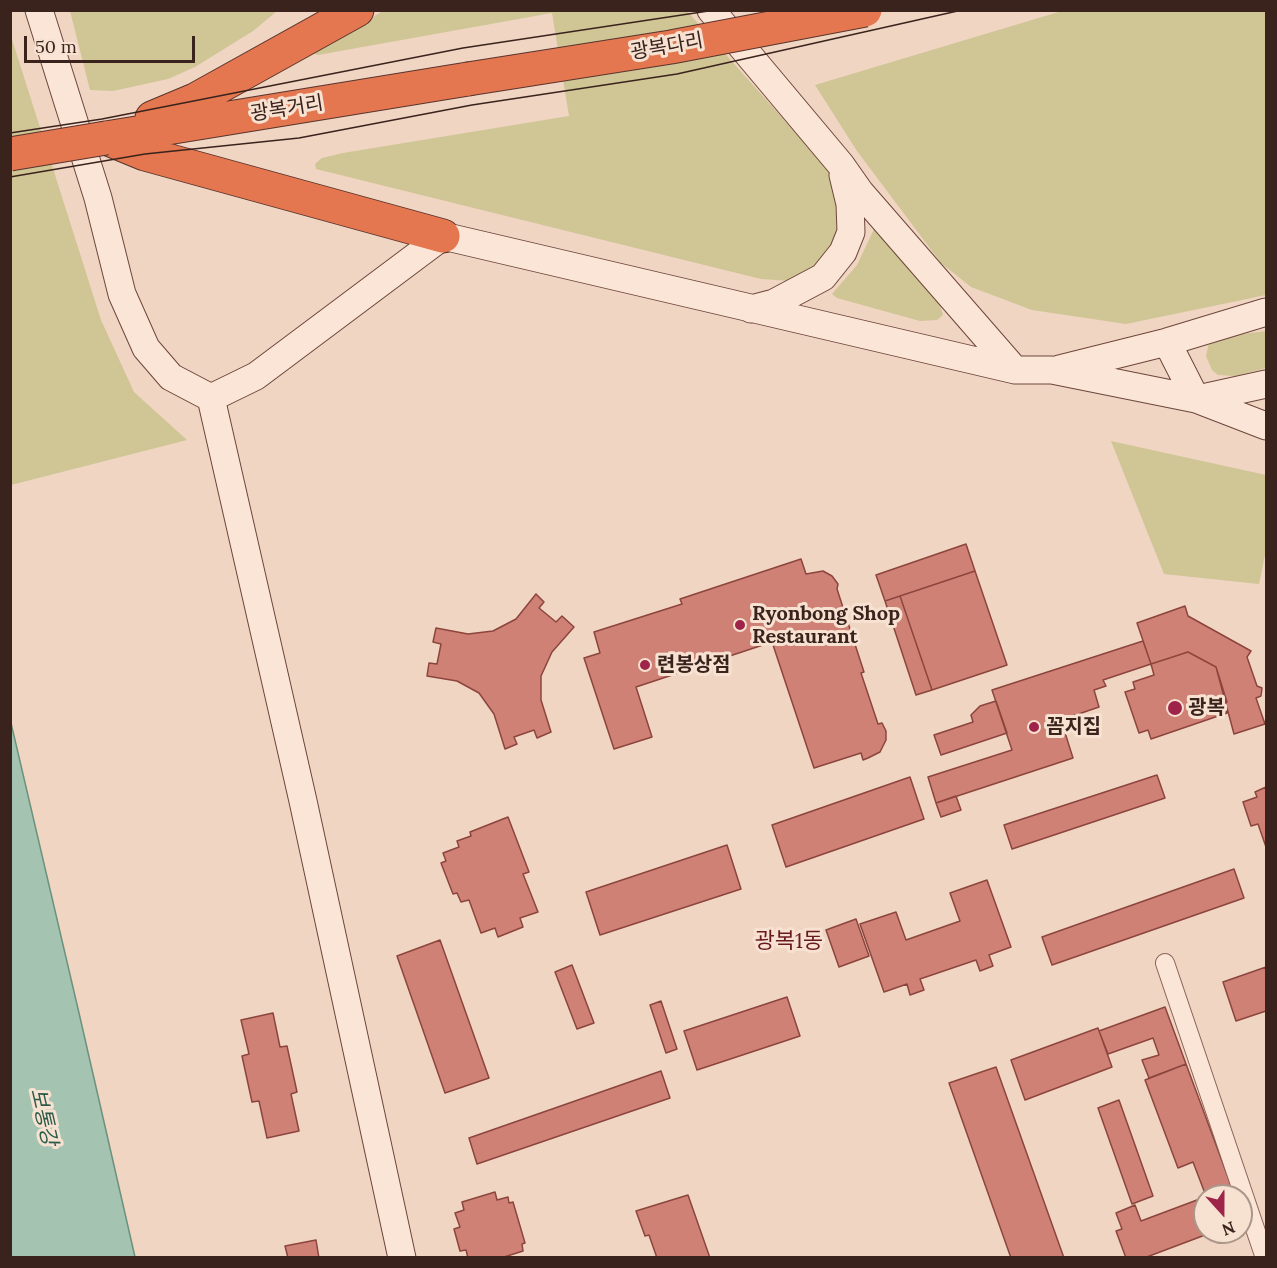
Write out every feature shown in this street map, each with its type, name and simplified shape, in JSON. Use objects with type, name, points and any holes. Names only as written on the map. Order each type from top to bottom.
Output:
[{"type":"highway","points":[[291,49],[304,24],[305,10]]},
{"type":"highway","points":[[10,154],[106,138],[195,100],[291,49],[357,10]]},
{"type":"highway","name":"광복다리","points":[[468,80],[682,45],[865,10]]},
{"type":"highway","name":"광복거리","points":[[106,138],[468,80]]},
{"type":"highway","points":[[106,138],[145,154],[443,236]]},
{"type":"main road","points":[[39,10],[98,198],[122,294],[146,348],[171,377],[211,398],[303,801],[402,1257]]},
{"type":"main road","points":[[711,10],[841,165],[860,192],[1015,370]]},
{"type":"main road","points":[[751,309],[774,303],[823,277],[843,252],[851,232],[850,204],[841,165]]},
{"type":"main road","points":[[211,398],[256,376],[443,236],[1015,370],[1052,370],[1196,399],[1266,426]]},
{"type":"main road","points":[[1052,370],[1167,342],[1266,312]]},
{"type":"main road","points":[[1167,342],[1196,399]]},
{"type":"main road","points":[[1196,399],[1266,384]]},
{"type":"street","points":[[1165,963],[1265,1257]]},
{"type":"shaded area","points":[[70,10],[277,11],[253,31],[195,67],[168,79],[113,91],[90,90]]},
{"type":"shaded area","points":[[383,11],[687,11],[835,177],[843,209],[836,241],[821,265],[791,281],[761,279],[316,169],[315,164],[322,158],[343,153],[569,116],[552,13],[318,55],[311,53]]},
{"type":"shaded area","points":[[1062,11],[1266,11],[1266,295],[1126,324],[1032,310],[971,287],[941,263],[857,151],[815,85]]},
{"type":"shaded area","points":[[10,33],[101,320],[134,392],[187,440],[11,485]]},
{"type":"shaded area","points":[[878,228],[940,305],[943,315],[937,320],[920,321],[837,298],[832,294],[857,265],[874,229]]},
{"type":"shaded area","points":[[1266,331],[1266,368],[1235,376],[1218,375],[1212,370],[1206,356],[1209,343],[1220,337]]},
{"type":"shaded area","points":[[1111,441],[1266,475],[1266,550],[1259,584],[1164,574]]},
{"type":"water","name":"보통강","points":[[11,723],[79,1013],[135,1257],[11,1257]]},
{"type":"building","points":[[966,544],[975,571],[885,601],[876,575]]},
{"type":"building","name":"련봉상점","points":[[801,559],[806,574],[823,571],[832,576],[838,584],[837,589],[864,672],[861,673],[878,724],[882,723],[886,731],[886,740],[880,752],[863,760],[861,753],[814,768],[772,642],[636,687],[652,737],[614,749],[584,658],[600,653],[594,632],[682,604],[680,599]]},
{"type":"building","points":[[975,571],[1007,665],[932,690],[900,596]]},
{"type":"building","points":[[536,594],[544,602],[539,608],[556,622],[562,616],[574,627],[552,652],[541,676],[541,700],[551,732],[537,738],[534,730],[514,737],[517,744],[505,749],[494,714],[479,693],[457,681],[427,676],[429,663],[437,664],[441,644],[433,642],[436,628],[468,634],[493,631],[516,619]]},
{"type":"building","points":[[900,596],[932,690],[916,695],[885,601]]},
{"type":"building","points":[[1185,606],[1188,616],[1251,651],[1247,657],[1257,686],[1262,688],[1261,696],[1256,698],[1265,724],[1234,734],[1216,667],[1188,652],[1151,664],[1137,623]]},
{"type":"building","name":"꼼지집","points":[[1143,641],[1151,664],[1103,680],[1106,686],[1094,690],[1099,707],[1061,720],[1073,758],[936,803],[928,777],[1012,750],[992,690]]},
{"type":"building","points":[[1188,652],[1216,667],[1227,702],[1224,703],[1227,713],[1151,739],[1148,730],[1139,733],[1125,692],[1135,689],[1133,682],[1154,675],[1151,664]]},
{"type":"building","points":[[996,701],[1007,733],[941,755],[934,735],[973,722],[971,715],[980,706]]},
{"type":"building","points":[[1157,775],[1165,798],[1012,849],[1004,825]]},
{"type":"building","points":[[910,777],[924,819],[786,867],[772,825]]},
{"type":"building","points":[[1266,787],[1266,847],[1258,824],[1251,826],[1243,802],[1257,797],[1255,792]]},
{"type":"building","points":[[956,796],[961,810],[941,817],[936,803]]},
{"type":"building","points":[[508,817],[529,872],[523,874],[538,912],[520,918],[523,927],[498,937],[495,928],[481,933],[469,900],[461,902],[457,893],[453,894],[441,863],[446,861],[443,853],[459,847],[457,841],[471,836],[470,832]]},
{"type":"building","points":[[727,845],[741,889],[600,935],[586,892]]},
{"type":"building","points":[[1234,869],[1244,898],[1052,965],[1042,937]]},
{"type":"building","points":[[987,880],[1011,947],[989,955],[993,966],[980,971],[976,960],[920,979],[924,990],[910,995],[907,984],[884,992],[860,924],[896,912],[906,940],[960,921],[950,893]]},
{"type":"building","points":[[856,919],[869,956],[839,967],[826,930]]},
{"type":"building","points":[[440,940],[489,1078],[445,1093],[397,956]]},
{"type":"building","points":[[572,965],[594,1023],[577,1029],[555,972]]},
{"type":"building","points":[[1266,967],[1266,1011],[1236,1021],[1223,982]]},
{"type":"building","points":[[787,997],[800,1036],[697,1070],[684,1031]]},
{"type":"building","points":[[661,1001],[677,1049],[666,1053],[650,1005]]},
{"type":"building","points":[[1165,1007],[1186,1064],[1149,1078],[1142,1060],[1159,1055],[1153,1038],[1108,1054],[1099,1031]]},
{"type":"building","points":[[273,1013],[280,1047],[287,1046],[297,1092],[291,1094],[299,1131],[267,1138],[259,1101],[252,1102],[242,1056],[249,1054],[241,1020]]},
{"type":"building","points":[[1098,1028],[1112,1067],[1025,1100],[1011,1060]]},
{"type":"building","points":[[1186,1064],[1231,1184],[1201,1184],[1193,1162],[1178,1168],[1145,1080]]},
{"type":"building","points":[[996,1067],[1064,1258],[1011,1258],[949,1083]]},
{"type":"building","points":[[661,1071],[670,1098],[477,1164],[469,1138]]},
{"type":"building","points":[[1119,1100],[1153,1196],[1132,1204],[1098,1108]]},
{"type":"building","points":[[495,1192],[497,1200],[508,1197],[509,1203],[513,1202],[525,1243],[522,1244],[523,1251],[501,1258],[468,1258],[466,1250],[460,1251],[454,1229],[460,1227],[455,1213],[464,1210],[462,1202]]},
{"type":"building","points":[[688,1195],[710,1258],[657,1258],[649,1235],[645,1236],[636,1211]]},
{"type":"building","points":[[1193,1202],[1193,1240],[1144,1258],[1126,1258],[1116,1231],[1122,1229],[1116,1213],[1135,1205],[1141,1221]]},
{"type":"building","points":[[316,1240],[319,1258],[288,1258],[285,1246]]},
{"type":"tram line","points":[[10,133],[102,119],[463,48],[715,10]]},
{"type":"tram line","points":[[10,177],[145,154],[299,138],[472,105],[677,74],[962,10]]},
{"type":"place","name":"Ryonbong Shop Restaurant","points":[[740,625]]},
{"type":"place","name":"련봉상점","points":[[645,665]]},
{"type":"place","name":"광복","points":[[1175,708]]},
{"type":"place","name":"꼼지집","points":[[1034,727]]},
{"type":"district","name":"광복1동","points":[[789,942]]}]
